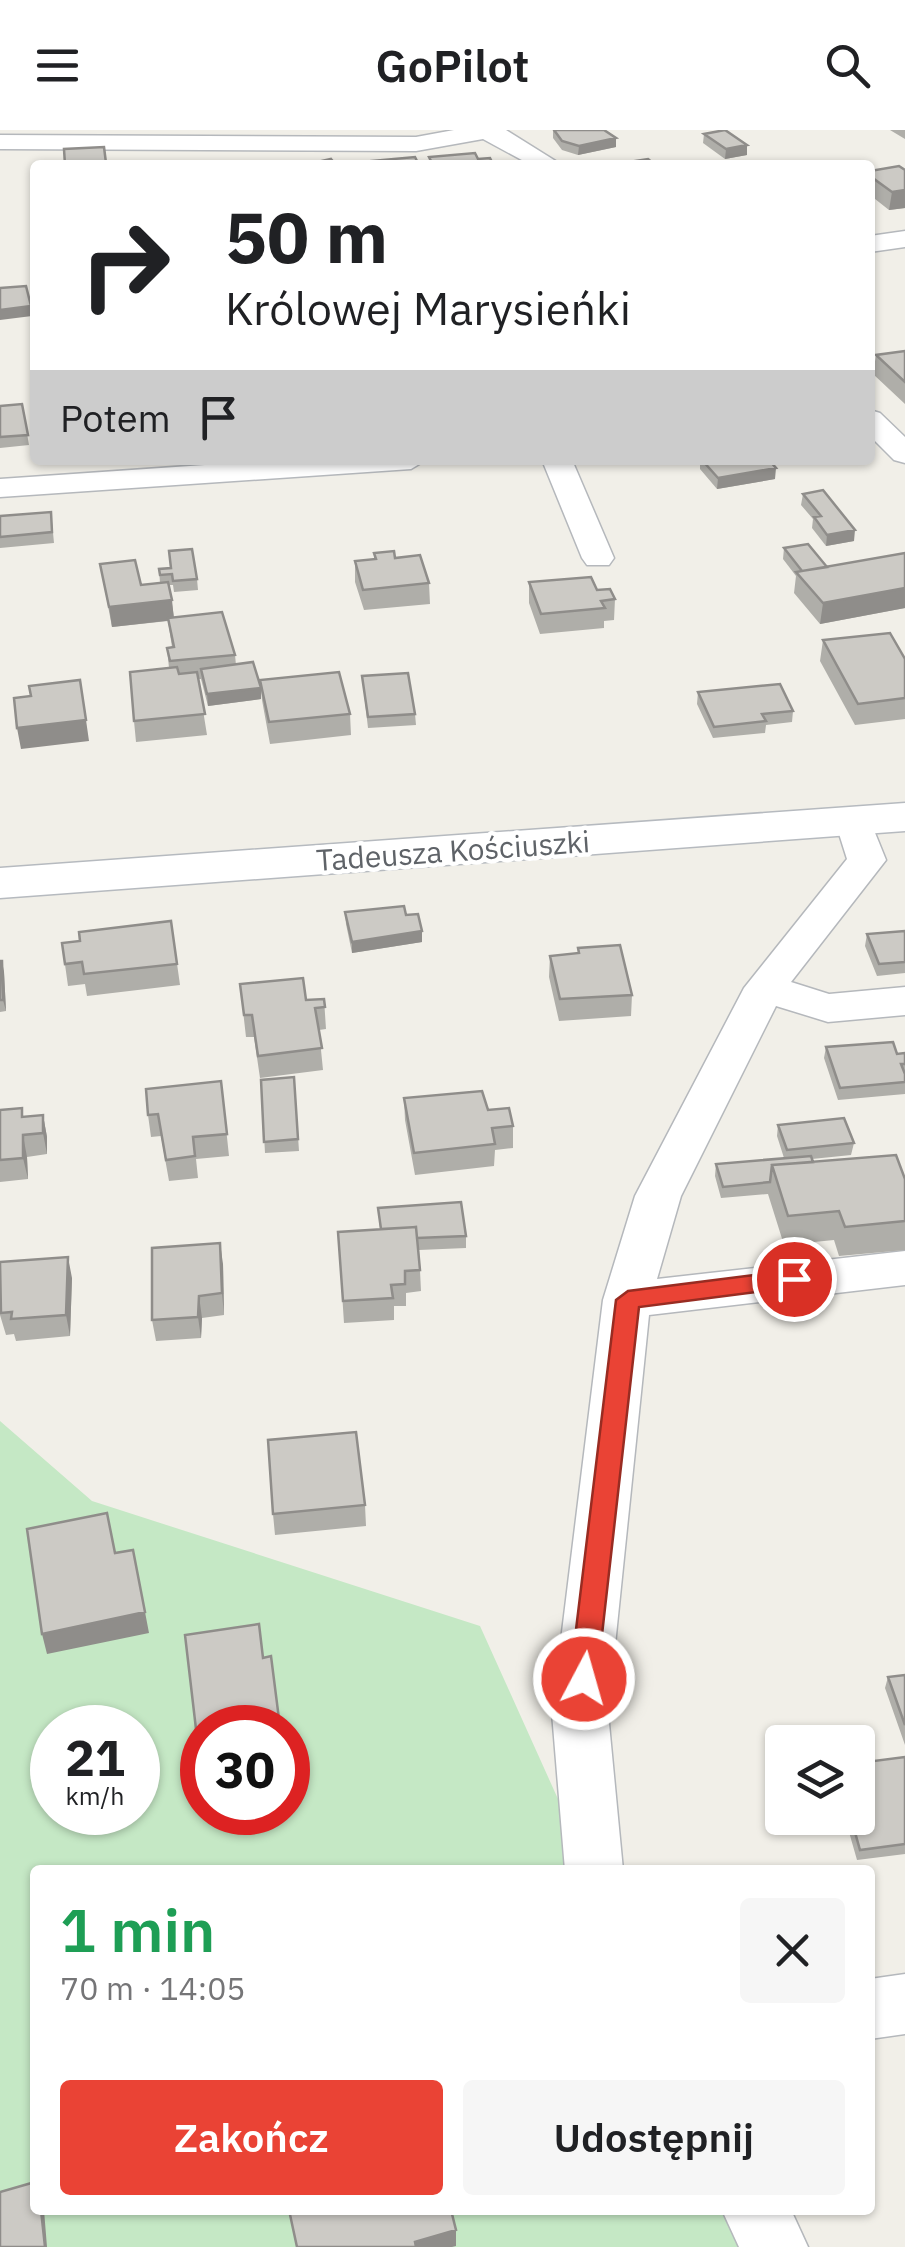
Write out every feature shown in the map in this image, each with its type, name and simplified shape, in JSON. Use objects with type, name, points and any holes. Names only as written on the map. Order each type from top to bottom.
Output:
[{"type":"main road","name":"Tadeusza Kościuszki","points":[[0,883],[905,817]]},
{"type":"street","points":[[0,142],[184,146],[416,144],[490,131],[541,160]]},
{"type":"street","points":[[875,243],[905,240]]},
{"type":"street","points":[[875,424],[905,454]]},
{"type":"street","points":[[0,488],[272,465]]},
{"type":"street","points":[[558,465],[598,558]]},
{"type":"street","points":[[594,1865],[580,1713],[628,1300],[658,1196],[765,988],[867,860],[854,822]]},
{"type":"street","points":[[765,988],[828,1008],[905,1001]]},
{"type":"street","points":[[628,1300],[905,1268]]},
{"type":"street","points":[[875,2009],[905,2004]]},
{"type":"street","points":[[758,2215],[775,2247]]},
{"type":"green space","points":[[0,1421],[92,1501],[480,1626],[588,1865],[30,1865],[30,2215],[746,2215],[761,2247],[0,2247]]},
{"type":"building","points":[[554,130],[604,130],[616,138],[579,146],[562,141]]},
{"type":"building","points":[[725,130],[747,145],[726,149],[704,134]]},
{"type":"building","points":[[104,147],[106,160],[65,160],[64,149]]},
{"type":"building","points":[[475,153],[478,159],[491,160],[430,160],[429,157]]},
{"type":"building","points":[[899,166],[905,170],[905,190],[892,192],[875,180],[875,170]]},
{"type":"building","points":[[26,286],[30,306],[0,310],[0,288]]},
{"type":"building","points":[[905,351],[905,382],[876,355]]},
{"type":"building","points":[[22,404],[28,435],[0,437],[0,406]]},
{"type":"building","points":[[706,465],[776,468],[718,478]]},
{"type":"building","points":[[823,490],[855,530],[827,535],[814,517],[821,516],[803,494]]},
{"type":"building","points":[[51,512],[52,532],[0,537],[0,516]]},
{"type":"building","points":[[808,544],[827,567],[802,571],[784,548]]},
{"type":"building","points":[[192,549],[197,579],[173,581],[172,574],[160,575],[159,569],[171,568],[169,551]]},
{"type":"building","points":[[394,551],[395,558],[420,555],[429,583],[363,590],[355,561],[376,559],[374,553]]},
{"type":"building","points":[[905,553],[905,588],[823,603],[796,572]]},
{"type":"building","points":[[135,560],[141,585],[168,582],[172,600],[109,607],[100,564]]},
{"type":"building","points":[[591,577],[597,590],[610,589],[615,599],[601,601],[605,608],[541,614],[529,582]]},
{"type":"building","points":[[222,612],[235,655],[170,661],[167,648],[174,647],[168,618]]},
{"type":"building","points":[[890,633],[905,659],[905,698],[858,704],[823,640]]},
{"type":"building","points":[[253,662],[261,688],[207,694],[201,669]]},
{"type":"building","points":[[177,667],[179,674],[197,672],[205,714],[134,721],[130,672]]},
{"type":"building","points":[[339,672],[350,714],[269,722],[260,680]]},
{"type":"building","points":[[408,673],[415,714],[368,717],[362,676]]},
{"type":"building","points":[[80,680],[86,720],[17,728],[14,698],[31,696],[29,686]]},
{"type":"building","points":[[780,684],[793,711],[762,714],[766,721],[714,727],[698,692]]},
{"type":"building","points":[[404,906],[406,915],[418,914],[422,931],[352,942],[345,912]]},
{"type":"building","points":[[171,921],[177,964],[84,974],[82,962],[65,964],[62,943],[80,941],[79,932]]},
{"type":"building","points":[[905,931],[905,962],[879,964],[867,934]]},
{"type":"building","points":[[620,945],[632,995],[560,999],[550,956],[579,953],[578,948]]},
{"type":"building","points":[[2,961],[3,1000],[0,1000]]},
{"type":"building","points":[[303,978],[306,1000],[324,999],[325,1007],[315,1008],[322,1048],[258,1056],[252,1015],[244,1015],[240,984]]},
{"type":"building","points":[[893,1042],[897,1054],[905,1053],[905,1064],[901,1064],[905,1082],[840,1088],[826,1047]]},
{"type":"building","points":[[294,1077],[298,1139],[264,1142],[261,1080]]},
{"type":"building","points":[[221,1081],[227,1134],[193,1137],[195,1156],[166,1160],[158,1114],[148,1115],[146,1089]]},
{"type":"building","points":[[482,1091],[488,1110],[509,1108],[513,1126],[492,1128],[495,1144],[414,1153],[404,1098]]},
{"type":"building","points":[[22,1108],[22,1117],[43,1115],[43,1133],[23,1135],[23,1158],[0,1160],[0,1110]]},
{"type":"building","points":[[844,1118],[854,1143],[787,1150],[778,1125]]},
{"type":"building","points":[[896,1155],[905,1179],[905,1221],[845,1227],[839,1211],[788,1216],[772,1165]]},
{"type":"building","points":[[811,1156],[813,1162],[772,1165],[770,1182],[723,1187],[716,1164]]},
{"type":"building","points":[[461,1202],[466,1236],[417,1238],[416,1227],[381,1229],[378,1208]]},
{"type":"building","points":[[416,1227],[420,1270],[405,1271],[405,1284],[391,1285],[393,1298],[343,1301],[338,1232]]},
{"type":"building","points":[[220,1243],[222,1293],[199,1296],[198,1317],[152,1320],[152,1248]]},
{"type":"building","points":[[68,1257],[66,1315],[11,1319],[12,1312],[1,1313],[0,1262]]},
{"type":"building","points":[[356,1432],[365,1505],[273,1514],[268,1440]]},
{"type":"building","points":[[107,1513],[115,1553],[133,1550],[145,1612],[42,1634],[27,1529]]},
{"type":"building","points":[[259,1624],[263,1658],[271,1656],[277,1705],[193,1705],[185,1635]]},
{"type":"building","points":[[905,1675],[905,1725],[888,1677]]},
{"type":"building","points":[[905,1757],[905,1844],[860,1850],[856,1835],[875,1835],[875,1761]]},
{"type":"building","points":[[30,2183],[30,2215],[42,2215],[45,2247],[0,2247],[0,2192]]},
{"type":"building","points":[[290,2215],[452,2215],[456,2230],[415,2242],[416,2247],[297,2247]]},
{"type":"route","points":[[584,1679],[628,1300],[794,1279]]}]
